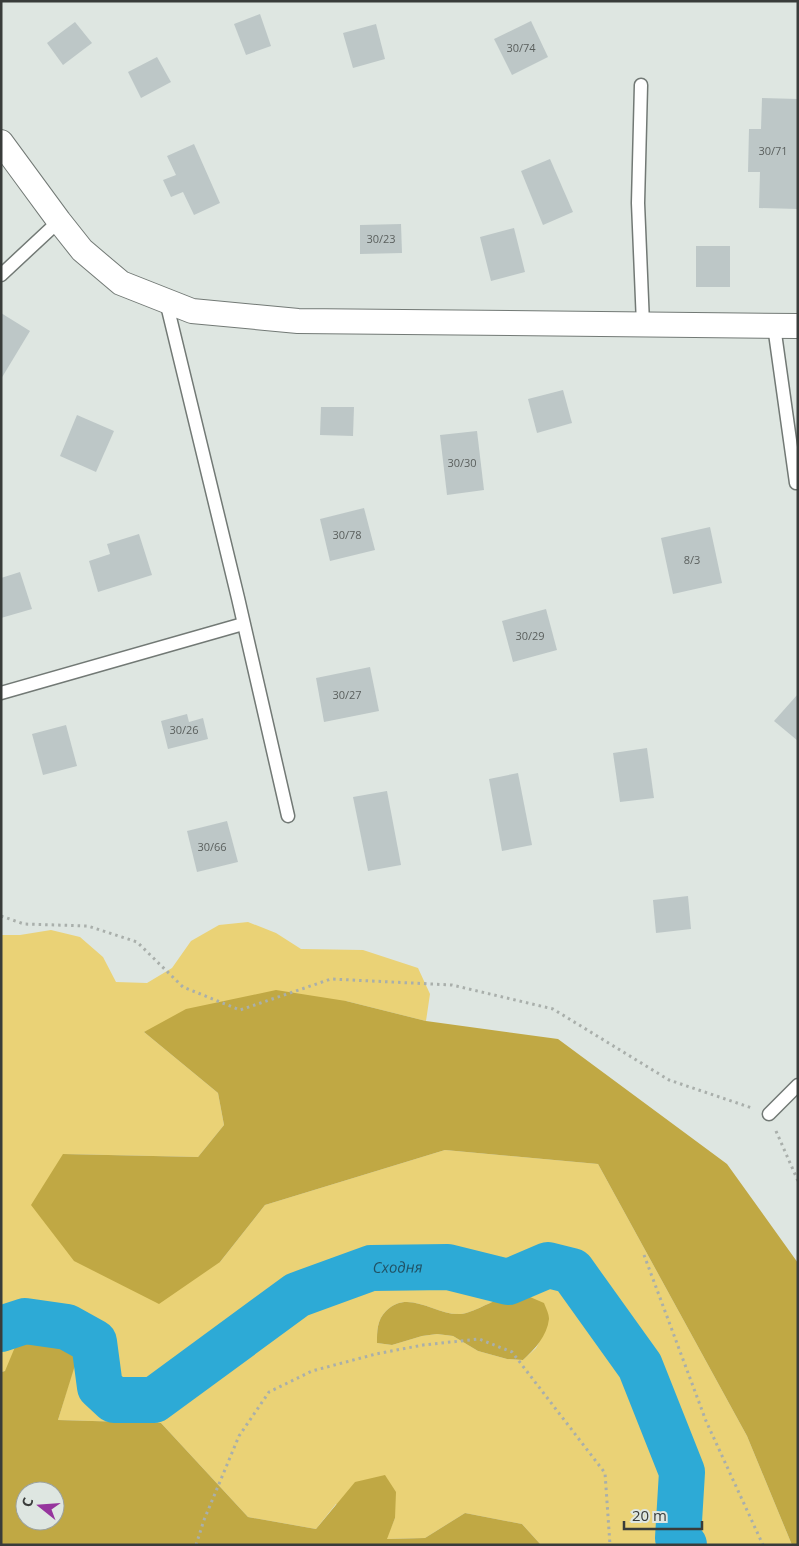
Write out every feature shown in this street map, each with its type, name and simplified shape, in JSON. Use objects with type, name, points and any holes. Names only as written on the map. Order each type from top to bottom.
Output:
[{"type":"street","points":[[1,142],[82,250],[121,283],[192,311],[298,321],[798,326]]},
{"type":"lane","points":[[641,85],[638,203],[643,324]]},
{"type":"lane","points":[[1,275],[59,221]]},
{"type":"lane","points":[[166,301],[288,816]]},
{"type":"lane","points":[[774,326],[796,483]]},
{"type":"lane","points":[[1,693],[244,624]]},
{"type":"lane","points":[[769,1114],[798,1085]]},
{"type":"path","points":[[1,916],[24,924],[88,926],[136,942],[184,987],[240,1010],[331,979],[452,985],[553,1009],[669,1080],[769,1114],[798,1181]]},
{"type":"path","points":[[644,1255],[706,1421],[763,1545]]},
{"type":"path","points":[[196,1545],[204,1520],[239,1436],[269,1392],[312,1371],[376,1354],[423,1344],[479,1339],[512,1352],[605,1473],[610,1545]]},
{"type":"shaded area","points":[[248,922],[276,933],[301,949],[363,950],[418,968],[430,994],[426,1021],[346,1001],[144,1032],[218,1093],[224,1125],[198,1157],[63,1154],[220,1262],[265,1205],[445,1150],[598,1164],[747,1436],[792,1545],[541,1545],[522,1524],[465,1513],[425,1538],[386,1539],[395,1518],[336,1504],[316,1529],[248,1517],[161,1423],[58,1420],[79,1349],[1,1372],[1,935],[20,935],[51,930],[80,937],[103,957],[116,982],[147,983],[172,968],[191,941],[219,925]],"holes":[[[504,1296],[530,1297],[544,1333],[536,1348],[523,1360],[507,1359],[478,1351],[453,1336],[437,1334],[422,1336],[392,1345],[377,1343],[377,1330],[381,1318],[386,1311],[404,1302],[413,1302],[451,1314],[461,1314]]]},
{"type":"shaded area","points":[[276,990],[346,1001],[426,1021],[558,1039],[727,1164],[798,1263],[798,1545],[792,1545],[747,1436],[598,1164],[445,1150],[265,1205],[220,1262],[159,1304],[74,1261],[31,1205],[63,1154],[198,1157],[224,1125],[218,1093],[144,1032],[186,1009]]},
{"type":"shaded area","points":[[504,1296],[530,1297],[544,1303],[548,1313],[548,1325],[543,1337],[523,1360],[507,1359],[478,1351],[453,1336],[437,1334],[422,1336],[392,1345],[377,1343],[379,1322],[386,1311],[395,1305],[413,1302],[451,1314],[461,1314]]},
{"type":"shaded area","points":[[20,1335],[80,1349],[58,1420],[161,1423],[248,1517],[316,1529],[355,1482],[385,1475],[396,1492],[395,1518],[387,1539],[425,1538],[465,1513],[522,1524],[541,1545],[1,1545],[1,1372],[5,1371]]},
{"type":"building","points":[[260,14],[271,46],[246,55],[234,24]]},
{"type":"building","points":[[531,21],[548,57],[512,75],[494,39]]},
{"type":"building","points":[[75,22],[92,43],[63,65],[47,43]]},
{"type":"building","points":[[376,24],[385,59],[353,68],[343,33]]},
{"type":"building","points":[[157,57],[171,82],[141,98],[128,72]]},
{"type":"building","points":[[762,98],[798,99],[798,209],[759,208],[760,172],[748,172],[749,129],[761,129]]},
{"type":"building","points":[[194,144],[220,203],[194,215],[183,192],[171,197],[163,180],[176,175],[167,156]]},
{"type":"building","points":[[550,159],[573,212],[543,225],[521,171]]},
{"type":"building","points":[[401,224],[402,253],[360,254],[360,225]]},
{"type":"building","points":[[514,228],[525,272],[491,281],[480,237]]},
{"type":"building","points":[[696,246],[730,246],[730,287],[696,287]]},
{"type":"building","points":[[1,313],[30,331],[1,379]]},
{"type":"building","points":[[563,390],[572,423],[537,433],[528,399]]},
{"type":"building","points":[[321,407],[354,407],[353,436],[320,435]]},
{"type":"building","points":[[77,415],[114,431],[96,472],[60,456]]},
{"type":"building","points":[[477,431],[484,490],[447,495],[440,435]]},
{"type":"building","points":[[364,508],[375,550],[330,561],[320,519]]},
{"type":"building","points":[[710,527],[722,583],[673,594],[661,538]]},
{"type":"building","points":[[139,534],[152,575],[98,592],[89,561],[110,554],[107,544]]},
{"type":"building","points":[[20,572],[32,609],[1,618],[1,578]]},
{"type":"building","points":[[546,609],[557,650],[513,662],[502,621]]},
{"type":"building","points":[[370,667],[379,711],[324,722],[316,678]]},
{"type":"building","points":[[798,694],[798,741],[774,721]]},
{"type":"building","points":[[187,714],[189,722],[203,718],[208,739],[168,749],[161,721]]},
{"type":"building","points":[[66,725],[77,766],[43,775],[32,734]]},
{"type":"building","points":[[647,748],[654,798],[620,802],[613,753]]},
{"type":"building","points":[[518,773],[532,845],[502,851],[489,779]]},
{"type":"building","points":[[387,791],[401,865],[368,871],[353,797]]},
{"type":"building","points":[[227,821],[238,862],[197,872],[187,831]]},
{"type":"building","points":[[688,896],[691,929],[656,933],[653,900]]},
{"type":"waterway","name":"Сходня","points":[[1,1329],[25,1321],[67,1327],[94,1342],[100,1387],[114,1400],[154,1400],[297,1295],[371,1268],[448,1267],[508,1282],[548,1265],[572,1271],[640,1366],[682,1472],[678,1538],[684,1545]]}]
